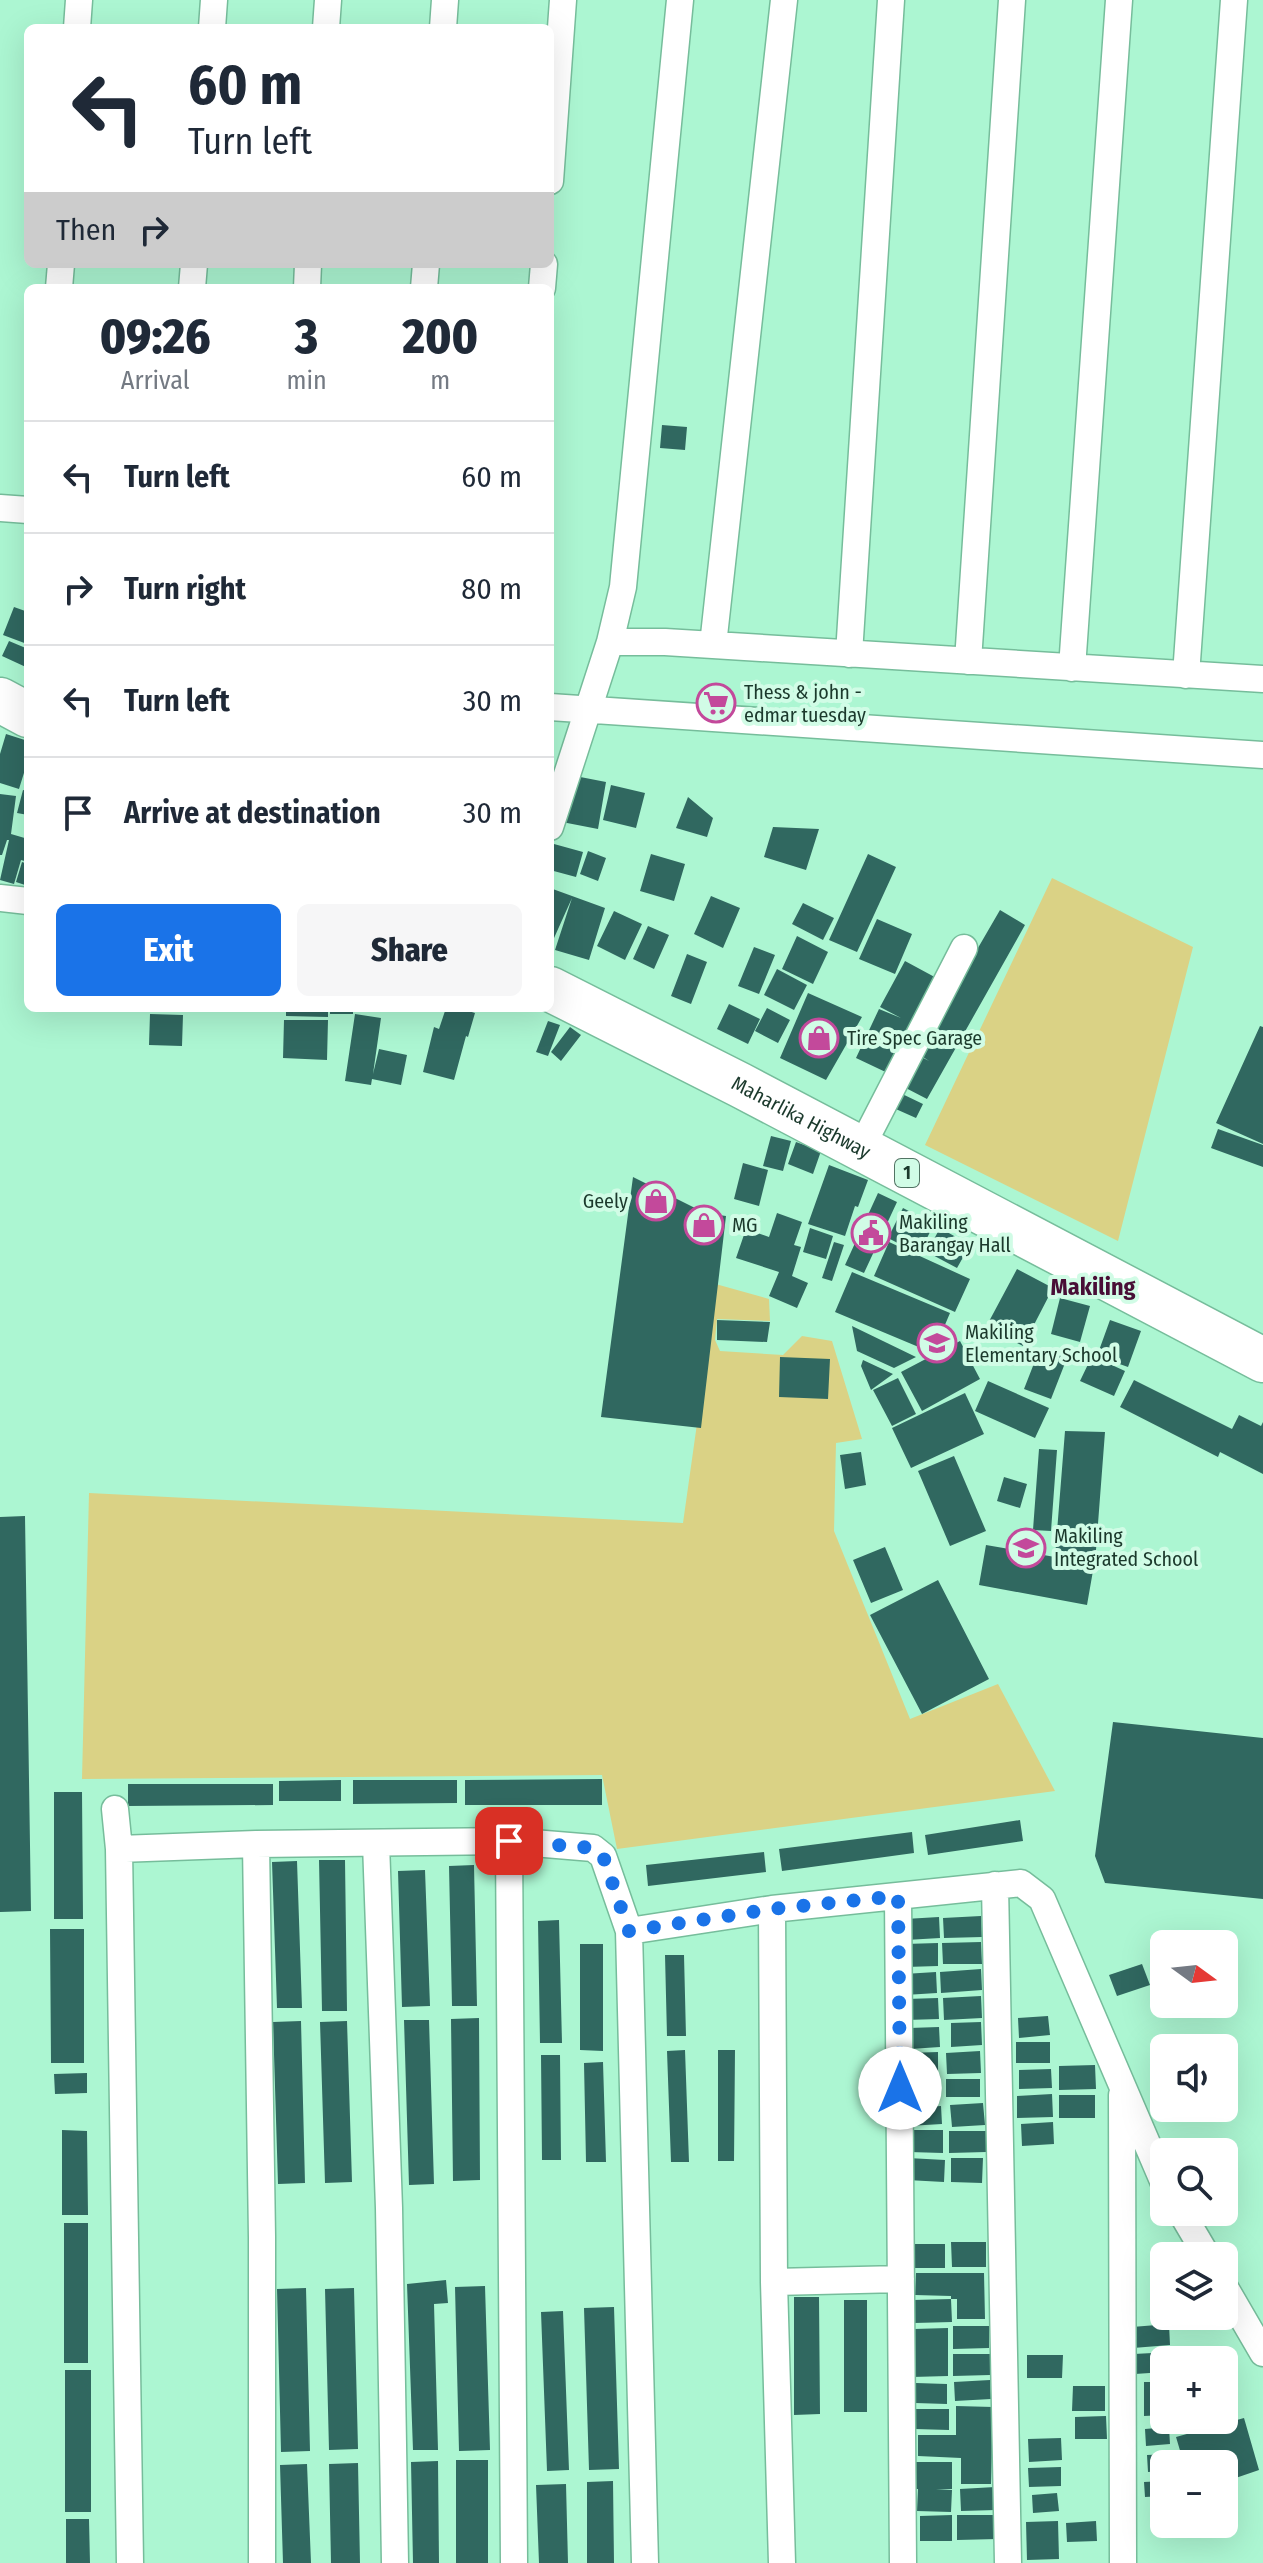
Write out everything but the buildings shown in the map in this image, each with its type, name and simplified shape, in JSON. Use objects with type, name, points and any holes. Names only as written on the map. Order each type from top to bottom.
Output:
[{"type":"highway","points":[[0,700],[24,713]]},
{"type":"highway","name":"Maharlika Highway","points":[[554,991],[861,1148],[1263,1360]]},
{"type":"street","points":[[77,24],[79,0]]},
{"type":"street","points":[[212,24],[214,0]]},
{"type":"street","points":[[326,24],[328,0]]},
{"type":"street","points":[[443,24],[445,0]]},
{"type":"street","points":[[554,125],[563,0]]},
{"type":"street","points":[[554,815],[610,642],[623,587],[680,0]]},
{"type":"street","points":[[713,645],[784,0]]},
{"type":"street","points":[[849,654],[891,0]]},
{"type":"street","points":[[968,661],[1012,0]]},
{"type":"street","points":[[1072,668],[1119,0]]},
{"type":"street","points":[[1186,675],[1234,0]]},
{"type":"street","points":[[0,508],[24,510]]},
{"type":"street","points":[[610,642],[713,645],[1263,679]]},
{"type":"street","points":[[554,707],[1263,755]]},
{"type":"street","points":[[0,898],[24,901]]},
{"type":"street","points":[[861,1148],[964,948]]},
{"type":"street","points":[[115,1809],[119,1849],[130,2563]]},
{"type":"street","points":[[119,1849],[509,1841],[593,1848],[603,1856],[629,1931],[645,2563]]},
{"type":"street","points":[[509,1841],[514,2563]]},
{"type":"street","points":[[376,1843],[389,2208],[395,2563]]},
{"type":"street","points":[[256,1844],[262,2237],[262,2563]]},
{"type":"street","points":[[629,1931],[772,1909],[1021,1883],[1042,1899],[1150,2149]]},
{"type":"street","points":[[995,1885],[1008,2563]]},
{"type":"street","points":[[898,1896],[903,2563]]},
{"type":"street","points":[[772,1909],[774,2282],[782,2563]]},
{"type":"street","points":[[1122,2081],[1123,2563]]},
{"type":"street","points":[[774,2282],[901,2279]]},
{"type":"street","points":[[1238,2310],[1263,2353]]},
{"type":"shaded area","points":[[1052,878],[1193,947],[1118,1241],[925,1145]]},
{"type":"shaded area","points":[[712,1283],[769,1299],[770,1321],[717,1319],[715,1340],[720,1351],[783,1355],[802,1336],[832,1341],[862,1439],[836,1443],[834,1531],[910,1719],[998,1684],[1055,1791],[617,1849],[602,1775],[82,1779],[89,1493],[683,1523],[704,1374]]},
{"type":"place","name":"Thess & john - edmar tuesday","points":[[716,703]]},
{"type":"place","name":"Tire Spec Garage","points":[[819,1038]]},
{"type":"place","name":"Geely","points":[[656,1201]]},
{"type":"place","name":"MG","points":[[704,1225]]},
{"type":"place","name":"Makiling Barangay Hall","points":[[871,1233]]},
{"type":"place","name":"Makiling Elementary School","points":[[937,1343]]},
{"type":"place","name":"Makiling Integrated School","points":[[1026,1548]]},
{"type":"district","name":"Makiling","points":[[1093,1287]]},
{"type":"route","points":[[509,1841],[593,1848],[603,1856],[629,1931],[772,1909],[898,1896],[900,2088]]}]
